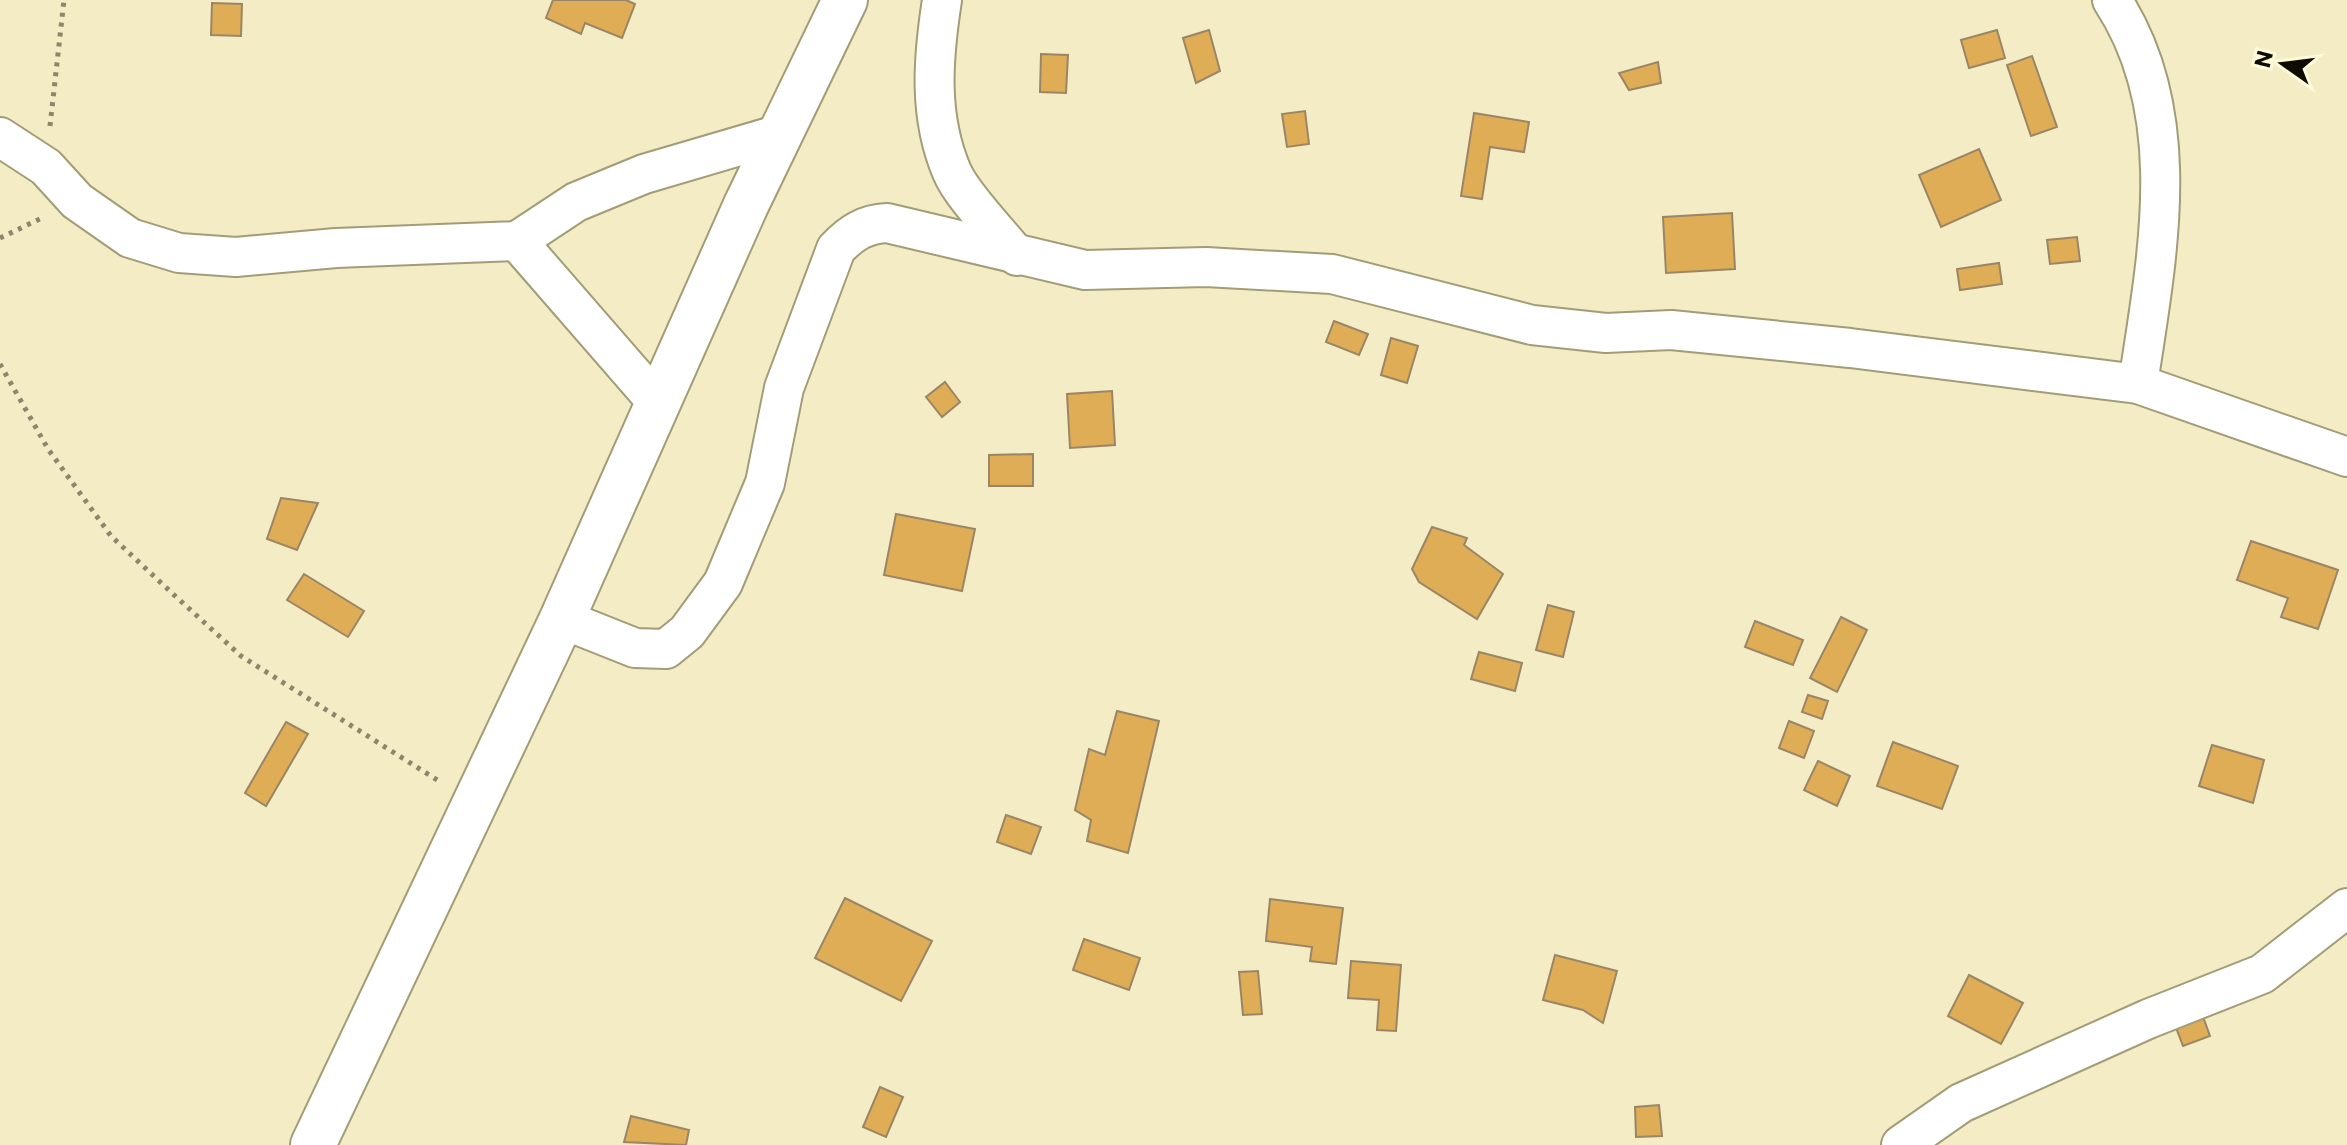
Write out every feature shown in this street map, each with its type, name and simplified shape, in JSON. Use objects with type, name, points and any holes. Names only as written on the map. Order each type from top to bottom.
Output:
[{"type":"street","points":[[313,1145],[472,802],[562,619],[657,402],[845,0]]},
{"type":"street","points":[[942,0],[933,64],[937,119],[953,174],[1017,256]]},
{"type":"street","points":[[2112,0],[2129,26],[2146,66],[2159,153],[2161,213],[2138,384]]},
{"type":"street","points":[[0,137],[46,167],[77,201],[130,238],[179,253],[236,257],[336,248],[517,241],[576,202],[644,174],[780,134]]},
{"type":"street","points":[[562,619],[635,648],[666,649],[687,632],[723,583],[765,483],[784,388],[836,249],[848,236],[863,227],[887,223],[1085,270],[1206,267],[1332,274],[1532,325],[1606,333],[1671,330],[1806,343],[2138,384],[2347,457]]},
{"type":"street","points":[[517,241],[657,402]]},
{"type":"street","points":[[1901,1145],[1961,1103],[2148,1019],[2262,974],[2347,908]]},
{"type":"path","points":[[46,167],[64,0]]},
{"type":"path","points":[[0,238],[77,201]]},
{"type":"path","points":[[0,364],[48,449],[111,536],[173,594],[241,656],[472,802]]},
{"type":"building","points":[[553,0],[626,0],[635,4],[622,38],[585,23],[581,34],[546,18]]},
{"type":"building","points":[[212,3],[242,4],[241,36],[211,35]]},
{"type":"building","points":[[1209,30],[1220,71],[1196,83],[1183,38]]},
{"type":"building","points":[[1997,30],[2005,58],[1969,68],[1961,40]]},
{"type":"building","points":[[1041,54],[1068,55],[1066,93],[1040,92]]},
{"type":"building","points":[[2032,56],[2057,127],[2031,136],[2007,65]]},
{"type":"building","points":[[1658,62],[1661,83],[1629,90],[1619,73]]},
{"type":"building","points":[[1305,111],[1309,144],[1287,147],[1282,114]]},
{"type":"building","points":[[1474,113],[1529,122],[1524,152],[1490,147],[1482,199],[1461,196]]},
{"type":"building","points":[[1979,149],[2001,200],[1941,227],[1919,175]]},
{"type":"building","points":[[1732,213],[1735,269],[1666,273],[1663,217]]},
{"type":"building","points":[[2077,237],[2080,261],[2050,264],[2047,240]]},
{"type":"building","points":[[1999,263],[2002,284],[1960,290],[1957,269]]},
{"type":"building","points":[[1334,321],[1368,334],[1359,355],[1326,342]]},
{"type":"building","points":[[1391,338],[1418,346],[1407,383],[1381,375]]},
{"type":"building","points":[[945,382],[960,402],[942,417],[926,397]]},
{"type":"building","points":[[1112,391],[1115,445],[1070,448],[1067,394]]},
{"type":"building","points":[[1033,454],[1033,486],[989,486],[989,455]]},
{"type":"building","points":[[281,498],[318,503],[297,550],[267,539]]},
{"type":"building","points":[[896,514],[975,529],[962,591],[884,575]]},
{"type":"building","points":[[1432,527],[1467,538],[1464,545],[1503,574],[1477,619],[1419,582],[1412,569]]},
{"type":"building","points":[[2251,541],[2338,570],[2318,629],[2281,617],[2288,598],[2237,580]]},
{"type":"building","points":[[304,574],[364,611],[348,637],[287,600]]},
{"type":"building","points":[[1548,605],[1574,612],[1563,657],[1536,650]]},
{"type":"building","points":[[1841,617],[1867,630],[1837,692],[1810,678]]},
{"type":"building","points":[[1755,621],[1803,640],[1793,665],[1745,647]]},
{"type":"building","points":[[1479,652],[1522,663],[1515,691],[1471,679]]},
{"type":"building","points":[[1808,695],[1828,701],[1822,719],[1802,712]]},
{"type":"building","points":[[1117,711],[1159,721],[1128,853],[1087,841],[1091,820],[1075,810],[1089,749],[1105,755]]},
{"type":"building","points":[[1789,721],[1814,731],[1804,758],[1779,748]]},
{"type":"building","points":[[286,722],[308,734],[266,806],[245,793]]},
{"type":"building","points":[[1893,742],[1958,766],[1942,809],[1877,786]]},
{"type":"building","points":[[2212,745],[2264,760],[2253,803],[2199,786]]},
{"type":"building","points":[[1818,761],[1850,776],[1837,806],[1804,790]]},
{"type":"building","points":[[1006,815],[1041,827],[1031,854],[997,842]]},
{"type":"building","points":[[845,898],[932,941],[901,1001],[815,958]]},
{"type":"building","points":[[1270,899],[1343,908],[1336,964],[1310,961],[1312,947],[1266,941]]},
{"type":"building","points":[[1084,939],[1140,958],[1129,990],[1073,970]]},
{"type":"building","points":[[1555,955],[1617,971],[1603,1023],[1583,1010],[1543,1000]]},
{"type":"building","points":[[1351,961],[1401,965],[1396,1031],[1377,1030],[1379,1000],[1348,998]]},
{"type":"building","points":[[1258,971],[1262,1014],[1243,1015],[1239,972]]},
{"type":"building","points":[[1969,975],[2023,1003],[2001,1044],[1948,1016]]},
{"type":"building","points":[[2202,1014],[2210,1036],[2183,1046],[2175,1025]]},
{"type":"building","points":[[880,1087],[903,1097],[886,1137],[863,1127]]},
{"type":"building","points":[[1659,1105],[1662,1136],[1636,1137],[1635,1107]]},
{"type":"building","points":[[631,1116],[689,1130],[686,1145],[624,1142]]}]
